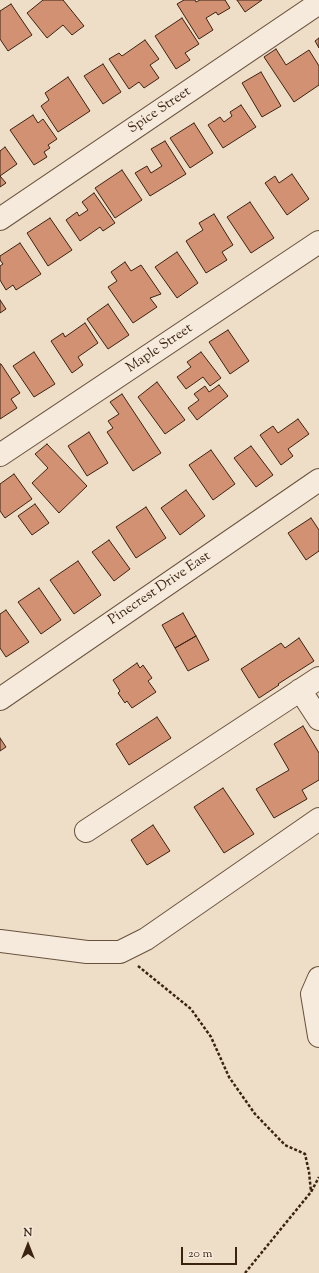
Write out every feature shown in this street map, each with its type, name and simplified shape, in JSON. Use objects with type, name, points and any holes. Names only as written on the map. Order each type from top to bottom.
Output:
[{"type":"street","name":"Spice Street","points":[[0,219],[319,4]]},
{"type":"street","name":"Maple Street","points":[[0,455],[319,242]]},
{"type":"street","name":"Pinecrest Drive East","points":[[0,699],[319,480]]},
{"type":"street","points":[[86,831],[319,678]]},
{"type":"street","points":[[300,690],[319,719]]},
{"type":"street","points":[[0,941],[87,952],[120,952],[146,939],[319,819]]},
{"type":"street","points":[[319,978],[312,994],[319,1036]]},
{"type":"path","points":[[120,952],[191,1010],[211,1037],[229,1077],[255,1114],[285,1145],[305,1154],[310,1192]]},
{"type":"path","points":[[245,1273],[310,1192],[319,1177]]},
{"type":"building","points":[[43,0],[63,0],[84,26],[72,35],[63,25],[47,38],[27,13]]},
{"type":"building","points":[[184,0],[195,0],[196,2],[200,0],[225,0],[230,8],[218,15],[216,12],[206,18],[213,30],[199,39],[177,4]]},
{"type":"building","points":[[237,0],[262,0],[245,12]]},
{"type":"building","points":[[11,4],[32,35],[8,51],[0,39],[0,11]]},
{"type":"building","points":[[182,18],[199,44],[185,53],[190,60],[176,69],[155,36]]},
{"type":"building","points":[[319,38],[319,48],[315,41]]},
{"type":"building","points":[[145,40],[159,59],[150,65],[159,78],[144,88],[139,82],[129,89],[109,59],[119,53],[122,56]]},
{"type":"building","points":[[276,49],[286,65],[309,50],[319,66],[319,85],[294,102],[264,57]]},
{"type":"building","points":[[103,64],[121,92],[103,104],[84,76]]},
{"type":"building","points":[[261,72],[281,106],[262,117],[242,83]]},
{"type":"building","points":[[68,77],[90,111],[58,132],[41,106],[49,100],[45,93]]},
{"type":"building","points":[[241,105],[256,127],[223,148],[208,125],[220,117],[224,122],[232,116],[230,112]]},
{"type":"building","points":[[33,115],[38,123],[43,119],[57,139],[48,145],[50,148],[44,152],[47,157],[34,165],[10,130]]},
{"type":"building","points":[[194,123],[213,153],[190,168],[170,138]]},
{"type":"building","points":[[165,141],[186,174],[150,196],[135,173],[147,166],[151,173],[162,166],[151,149]]},
{"type":"building","points":[[5,147],[17,164],[0,176],[0,151]]},
{"type":"building","points":[[122,170],[142,200],[115,218],[95,188]]},
{"type":"building","points":[[292,174],[309,199],[287,215],[265,183],[275,176],[279,183]]},
{"type":"building","points":[[0,176],[6,183],[0,187]]},
{"type":"building","points":[[94,193],[115,223],[103,231],[100,227],[80,241],[66,220],[77,212],[79,216],[88,210],[82,202]]},
{"type":"building","points":[[250,202],[274,238],[251,253],[227,217]]},
{"type":"building","points":[[214,214],[233,245],[222,252],[227,260],[206,273],[186,241],[203,230],[199,223]]},
{"type":"building","points":[[50,218],[72,250],[48,266],[27,233]]},
{"type":"building","points":[[20,243],[41,274],[16,290],[13,285],[6,290],[0,280],[0,266],[3,264],[0,260],[0,256]]},
{"type":"building","points":[[177,252],[198,283],[177,298],[155,267]]},
{"type":"building","points":[[125,262],[131,271],[141,265],[161,294],[150,298],[157,307],[133,323],[108,287],[117,281],[111,272]]},
{"type":"building","points":[[0,300],[6,309],[0,313]]},
{"type":"building","points":[[108,304],[129,335],[108,349],[87,319]]},
{"type":"building","points":[[85,323],[98,343],[78,357],[83,365],[72,373],[51,341],[63,333],[65,337]]},
{"type":"building","points":[[228,330],[249,361],[230,374],[209,342]]},
{"type":"building","points":[[34,352],[55,384],[34,397],[13,366]]},
{"type":"building","points":[[201,352],[221,378],[210,386],[203,377],[186,389],[177,377],[191,367],[187,362]]},
{"type":"building","points":[[0,364],[20,393],[11,399],[17,408],[0,419]]},
{"type":"building","points":[[157,382],[185,420],[165,434],[138,397]]},
{"type":"building","points":[[219,385],[228,396],[197,420],[188,408],[199,400],[194,394],[205,386],[209,392]]},
{"type":"building","points":[[122,394],[161,453],[133,471],[107,432],[113,428],[108,421],[119,414],[110,402]]},
{"type":"building","points":[[298,419],[309,434],[288,449],[293,456],[281,465],[260,435],[273,426],[278,433]]},
{"type":"building","points":[[89,432],[108,463],[87,476],[68,446]]},
{"type":"building","points":[[47,444],[87,486],[59,513],[32,483],[48,468],[35,454]]},
{"type":"building","points":[[251,446],[273,475],[256,487],[234,458]]},
{"type":"building","points":[[211,450],[235,484],[213,500],[189,465]]},
{"type":"building","points":[[14,474],[32,499],[5,518],[0,511],[0,484]]},
{"type":"building","points":[[186,490],[205,516],[180,535],[161,508]]},
{"type":"building","points":[[35,504],[49,523],[32,535],[18,516]]},
{"type":"building","points":[[146,507],[166,538],[136,558],[116,527]]},
{"type":"building","points":[[311,518],[319,530],[319,551],[306,560],[288,533]]},
{"type":"building","points":[[109,540],[130,569],[114,581],[92,552]]},
{"type":"building","points":[[78,561],[101,595],[74,614],[50,580]]},
{"type":"building","points":[[39,588],[61,620],[41,634],[18,602]]},
{"type":"building","points":[[6,610],[29,642],[6,657],[0,648],[0,614]]},
{"type":"building","points":[[183,613],[196,636],[175,648],[162,625]]},
{"type":"building","points":[[196,636],[209,660],[188,671],[175,648]]},
{"type":"building","points":[[299,638],[314,661],[259,698],[241,669],[281,643],[285,648]]},
{"type":"building","points":[[137,663],[140,668],[143,665],[152,678],[148,681],[156,692],[132,708],[127,701],[125,703],[118,693],[120,691],[113,680]]},
{"type":"building","points":[[157,717],[171,738],[129,765],[116,744]]},
{"type":"building","points":[[303,726],[319,753],[319,780],[302,790],[307,799],[274,818],[256,789],[289,770],[274,744]]},
{"type":"building","points":[[0,738],[6,747],[0,751]]},
{"type":"building","points":[[223,788],[254,834],[224,853],[194,807]]},
{"type":"building","points":[[153,825],[170,851],[147,865],[131,840]]}]
